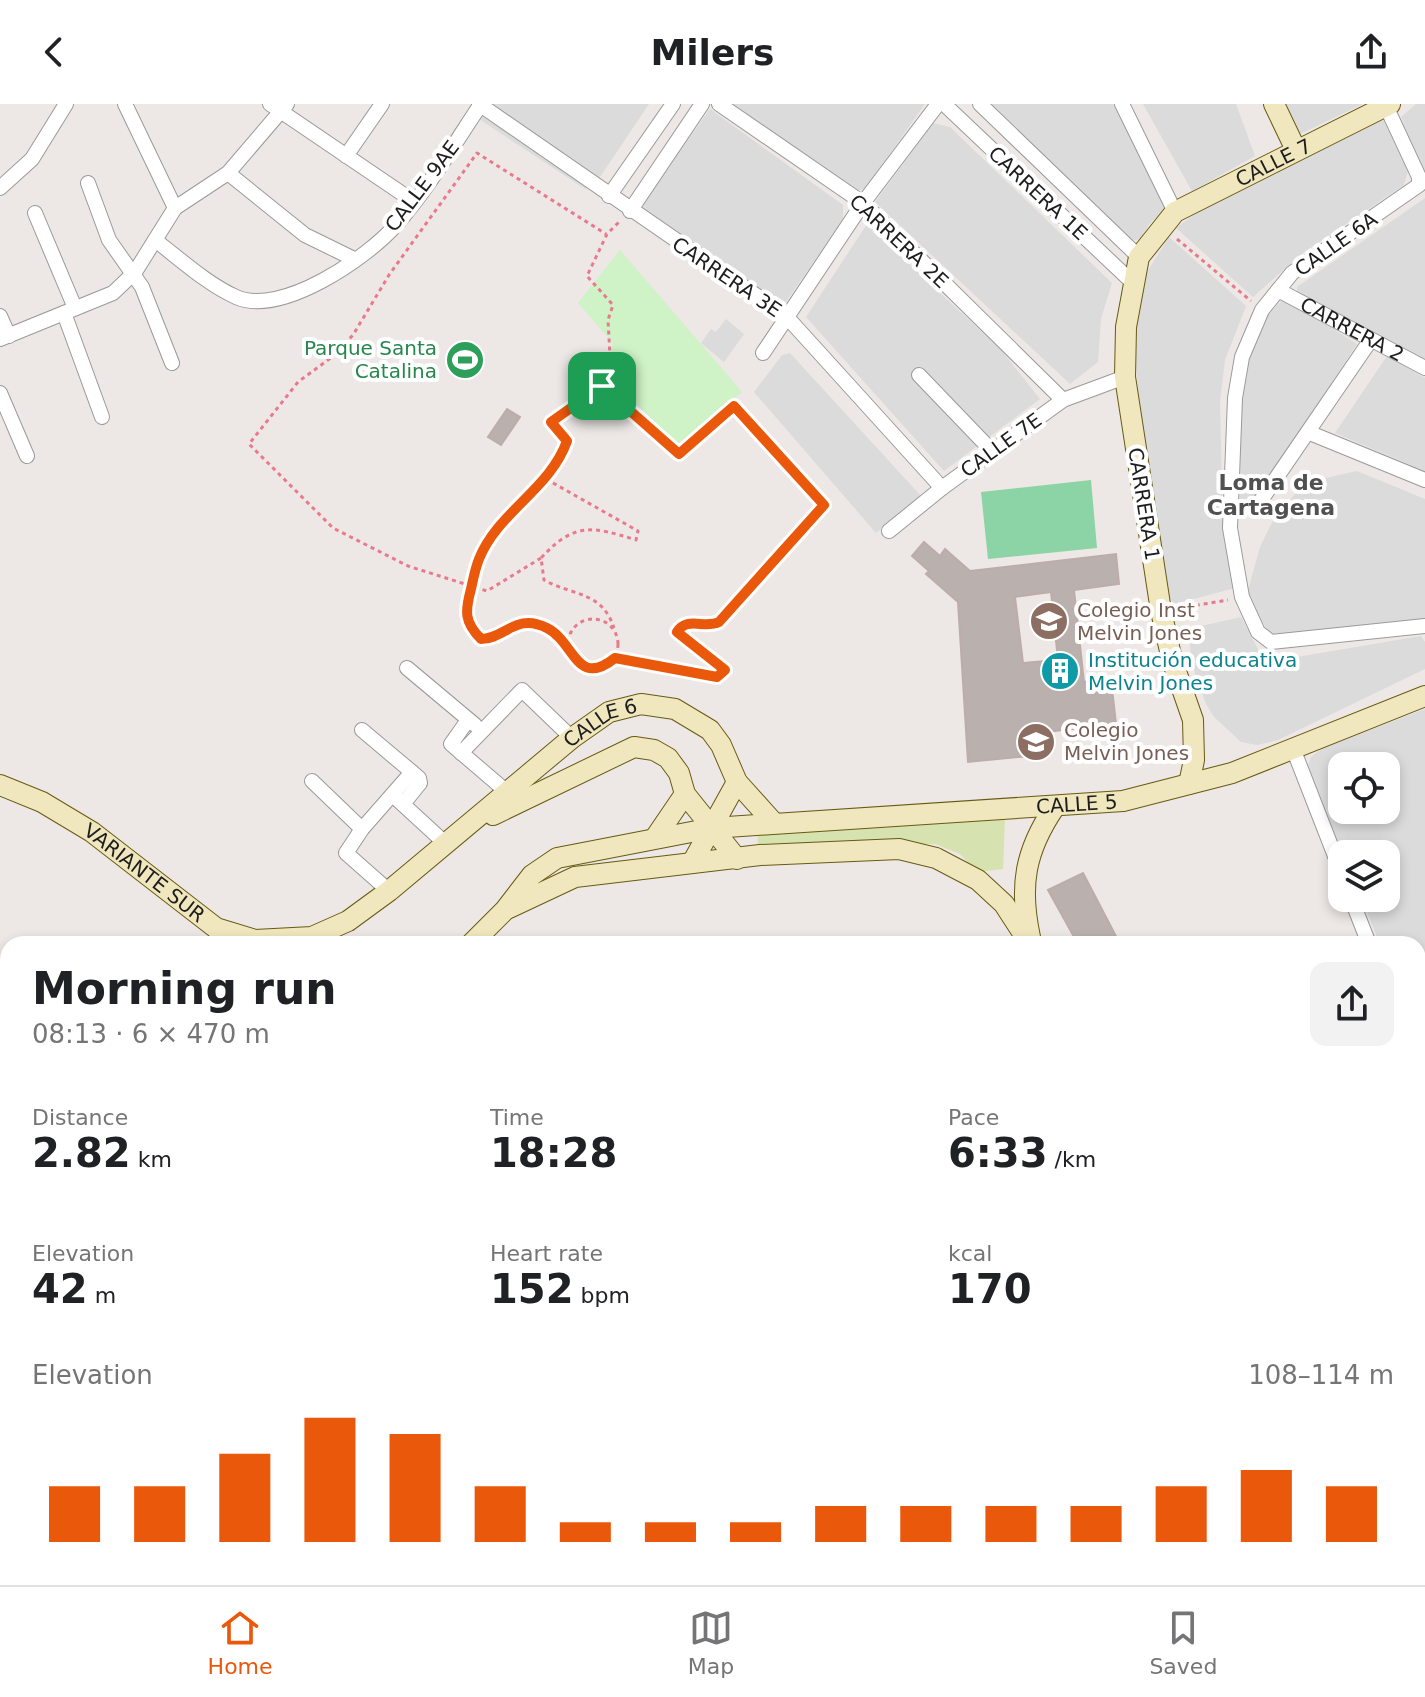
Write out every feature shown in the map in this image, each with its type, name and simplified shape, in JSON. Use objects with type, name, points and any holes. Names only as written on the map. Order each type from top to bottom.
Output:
[{"type":"main road","points":[[1274,104],[1296,150]]},
{"type":"main road","name":"CALLE 7","points":[[1168,219],[1388,105]]},
{"type":"main road","name":"CARRERA 1","points":[[1168,219],[1139,257],[1132,282],[1125,377],[1161,611],[1193,720],[1194,760],[1189,784]]},
{"type":"main road","name":"CALLE 5","points":[[505,910],[532,875],[557,858],[712,828],[773,822],[1054,808],[1123,801],[1294,751],[1425,696]]},
{"type":"main road","name":"CALLE 6","points":[[309,936],[331,930],[389,891],[572,738],[609,712],[641,704],[675,709],[710,730],[721,745],[737,782],[773,822]]},
{"type":"main road","name":"CALLE 6","points":[[453,837],[634,747],[654,750],[668,758],[679,773],[685,794],[737,859]]},
{"type":"main road","points":[[692,863],[737,782]]},
{"type":"main road","name":"VARIANTE SUR","points":[[0,785],[42,802],[92,832],[216,928],[242,936]]},
{"type":"main road","points":[[655,838],[685,794]]},
{"type":"main road","points":[[1029,936],[1025,875],[1034,838],[1054,808]]},
{"type":"main road","points":[[479,936],[505,910],[575,877],[692,863],[875,848],[936,858],[978,880],[1004,904],[1025,936]]},
{"type":"street","points":[[0,188],[32,159],[66,104]]},
{"type":"street","points":[[125,104],[175,208]]},
{"type":"street","points":[[346,156],[382,104]]},
{"type":"street","name":"CARRERA 3E","points":[[480,104],[630,211],[786,316],[942,488]]},
{"type":"street","name":"CALLE 9AE","points":[[155,240],[237,298],[274,302],[308,288],[372,248],[397,225],[480,104]]},
{"type":"street","points":[[609,196],[673,104]]},
{"type":"street","points":[[630,211],[702,104]]},
{"type":"street","name":"CARRERA 2E","points":[[719,104],[863,203],[1063,400]]},
{"type":"street","points":[[763,353],[863,203],[941,104]]},
{"type":"street","name":"CARRERA 1E","points":[[941,104],[1132,282]]},
{"type":"street","name":"CARRERA 1E","points":[[980,104],[1139,257]]},
{"type":"street","points":[[1122,104],[1168,219]]},
{"type":"street","name":"CALLE 6A","points":[[1262,310],[1292,273],[1419,185],[1419,177],[1388,105]]},
{"type":"street","points":[[0,316],[4,338],[113,293],[135,272],[175,208],[228,173],[280,107],[413,201]]},
{"type":"street","points":[[228,173],[305,235],[354,259]]},
{"type":"street","points":[[88,183],[109,240],[135,272],[172,363]]},
{"type":"street","points":[[35,213],[102,417]]},
{"type":"street","name":"CARRERA 2","points":[[1278,290],[1425,368]]},
{"type":"street","points":[[1262,310],[1242,357],[1235,398],[1230,528],[1242,597],[1258,632],[1271,642],[1425,626]]},
{"type":"street","points":[[1257,506],[1310,433],[1370,341]]},
{"type":"street","points":[[919,375],[992,451]]},
{"type":"street","name":"CALLE 7E","points":[[889,531],[942,488],[1063,400],[1125,377]]},
{"type":"street","points":[[0,393],[27,456]]},
{"type":"street","points":[[1310,433],[1425,480]]},
{"type":"street","points":[[407,668],[481,730]]},
{"type":"street","points":[[456,749],[481,730],[522,690],[572,738]]},
{"type":"street","points":[[456,749],[468,720]]},
{"type":"street","points":[[362,730],[416,777],[398,799],[362,829],[346,853],[389,891]]},
{"type":"street","points":[[456,749],[507,792]]},
{"type":"street","points":[[1294,751],[1329,840]]},
{"type":"street","points":[[312,781],[362,829]]},
{"type":"street","points":[[398,799],[453,837]]},
{"type":"street","points":[[1356,912],[1366,936]]},
{"type":"path","points":[[546,479],[638,531],[636,540],[608,531],[578,528],[554,543],[541,558],[487,591],[408,566],[333,528],[249,444],[298,382],[322,365],[353,335],[389,275],[477,153],[607,234]]},
{"type":"path","points":[[541,558],[544,580],[590,597],[610,616],[619,642],[615,658],[603,668],[587,669],[572,659],[568,646],[545,627],[535,624],[516,623],[490,639],[481,639],[464,613],[479,558],[505,521],[546,479],[560,459],[567,441],[551,422],[602,386],[610,356],[608,320],[613,305],[587,276],[607,234],[630,211]]},
{"type":"path","points":[[1168,219],[1262,310]]},
{"type":"path","points":[[602,386],[679,454],[734,406],[824,505],[719,622],[709,627],[688,622],[677,632],[722,665],[724,675],[717,677],[615,658]]},
{"type":"path","points":[[1161,611],[1242,597]]},
{"type":"path","points":[[568,646],[573,629],[589,619],[606,621],[614,628]]},
{"type":"shaded area","points":[[476,104],[649,104],[596,183],[585,189],[479,119]]},
{"type":"shaded area","points":[[733,104],[925,104],[865,189],[855,191]]},
{"type":"shaded area","points":[[988,104],[1113,104],[1166,209],[1150,223],[1140,239],[1130,241]]},
{"type":"shaded area","points":[[1143,104],[1236,104],[1255,156],[1192,191]]},
{"type":"shaded area","points":[[1277,104],[1363,104],[1296,136]]},
{"type":"shaded area","points":[[1416,104],[1425,104],[1425,182],[1401,117]]},
{"type":"shaded area","points":[[710,109],[843,205],[843,220],[785,303],[779,304],[643,208],[645,199]]},
{"type":"shaded area","points":[[1381,116],[1388,120],[1408,171],[1404,185],[1303,253],[1253,297],[1176,228],[1222,194]]},
{"type":"shaded area","points":[[933,123],[950,127],[1112,283],[1101,319],[1098,362],[1070,384],[875,202]]},
{"type":"shaded area","points":[[1425,198],[1425,369],[1297,295],[1297,287]]},
{"type":"shaded area","points":[[867,224],[1002,351],[1040,399],[944,471],[806,317]]},
{"type":"shaded area","points":[[1169,237],[1246,306],[1225,360],[1220,402],[1223,528],[1235,588],[1175,604],[1168,597],[1143,450],[1134,341],[1135,313],[1145,275]]},
{"type":"shaded area","points":[[1284,298],[1357,344],[1255,501],[1240,503],[1241,394],[1251,346],[1266,317]]},
{"type":"shaded area","points":[[726,319],[744,334],[724,362],[701,343],[711,329],[716,332]]},
{"type":"shaded area","points":[[790,353],[922,497],[876,533],[754,392],[782,355]]},
{"type":"shaded area","points":[[1387,356],[1425,378],[1425,471],[1335,433]]},
{"type":"shaded area","points":[[1357,471],[1425,499],[1425,619],[1285,638],[1269,634],[1247,594],[1260,547],[1276,514],[1300,489],[1317,480]]},
{"type":"shaded area","points":[[1241,617],[1258,649],[1273,656],[1297,657],[1421,636],[1425,642],[1425,669],[1278,740],[1257,745],[1241,742],[1214,717],[1206,704],[1192,664],[1188,629]]},
{"type":"shaded area","points":[[1425,709],[1425,936],[1377,936],[1367,912],[1400,912],[1400,840],[1337,840],[1331,824],[1400,824],[1400,752],[1328,752],[1328,816],[1308,766],[1311,757],[1323,748]]},
{"type":"green space","points":[[620,250],[742,392],[680,446],[612,380],[612,342],[578,303]]},
{"type":"green space","points":[[1091,480],[1097,548],[988,559],[981,492]]},
{"type":"green space","points":[[1005,818],[1003,869],[977,872],[960,854],[935,844],[758,846],[757,828]]},
{"type":"building","points":[[507,409],[520,417],[501,445],[488,437]]},
{"type":"building","points":[[924,542],[940,556],[945,549],[970,571],[1116,554],[1119,584],[1074,590],[1084,682],[1111,679],[1116,724],[1027,734],[1028,756],[968,762],[958,602],[926,574],[929,571],[912,556]],"holes":[[[1051,592],[1058,660],[1023,663],[1015,597]]]},
{"type":"building","points":[[1083,873],[1116,936],[1074,936],[1048,890]]},
{"type":"place","name":"Parque Santa Catalina","points":[[465,360]]},
{"type":"place","name":"Colegio Inst Melvin Jones","points":[[1049,621]]},
{"type":"place","name":"Institución educativa Melvin Jones","points":[[1060,671]]},
{"type":"place","name":"Colegio Melvin Jones","points":[[1036,742]]},
{"type":"district","name":"Loma de Cartagena","points":[[1271,494]]},
{"type":"route","points":[[602,386],[679,454],[734,406],[824,505],[719,622],[709,627],[688,622],[677,632],[722,665],[724,675],[717,677],[615,658],[603,668],[587,669],[572,659],[568,646],[545,627],[516,623],[490,639],[481,639],[464,613],[479,558],[505,521],[546,479],[560,459],[567,441],[551,422],[602,386]]}]
